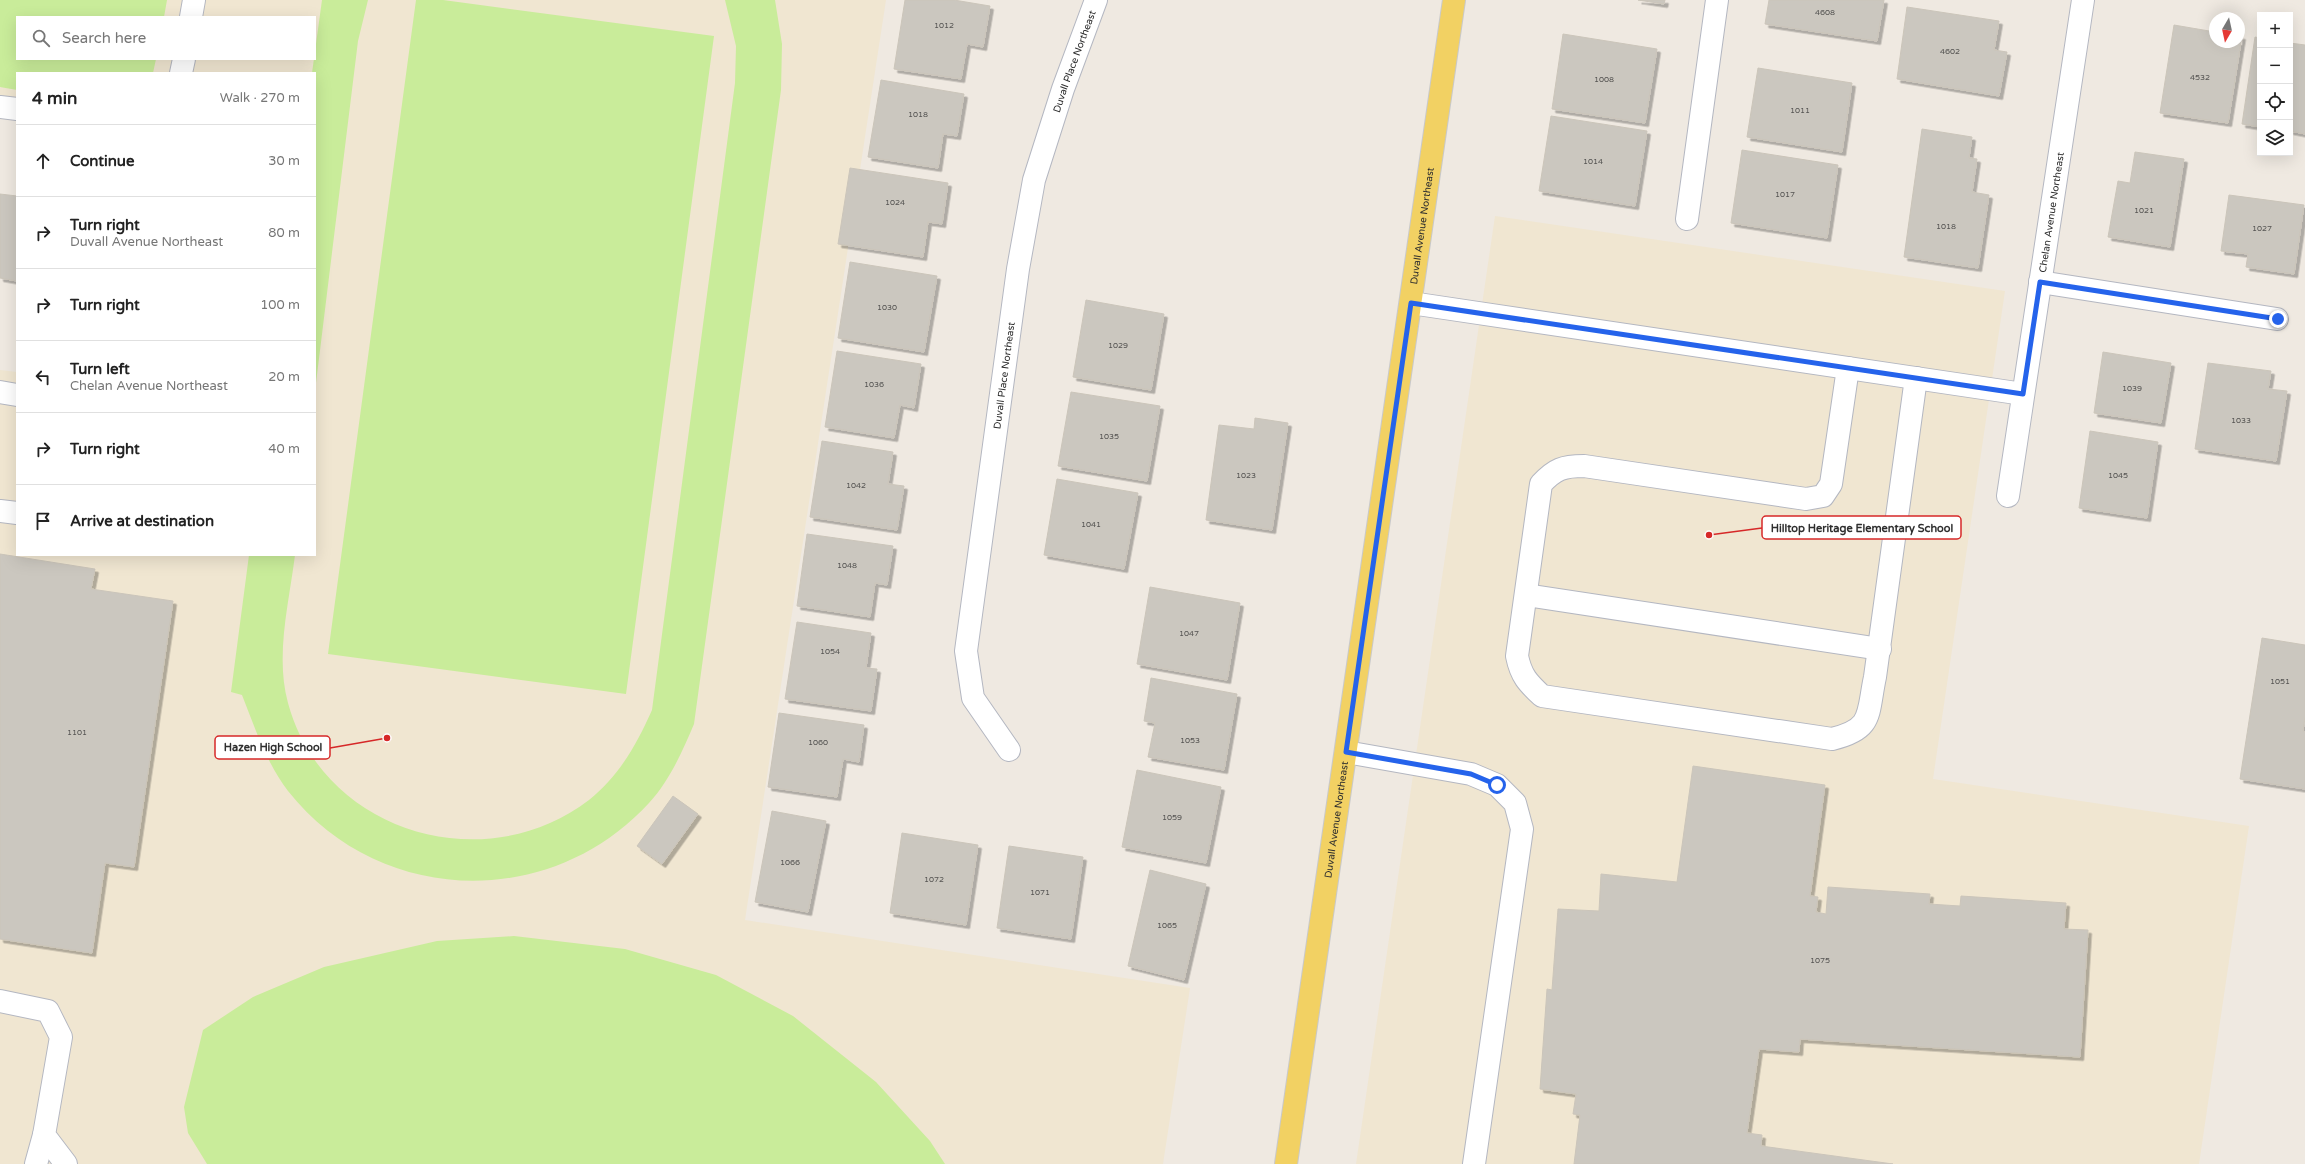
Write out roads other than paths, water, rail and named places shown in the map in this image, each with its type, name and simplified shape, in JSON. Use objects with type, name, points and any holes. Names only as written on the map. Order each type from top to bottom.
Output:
[{"type":"main road","name":"Duvall Avenue Northeast","points":[[1286,1164],[1454,0]]},
{"type":"street","points":[[191,16],[194,0]]},
{"type":"street","name":"Duvall Place Northeast","points":[[1009,750],[974,698],[966,651],[1018,269],[1034,180],[1063,89],[1096,0]]},
{"type":"street","points":[[1687,219],[1717,0]]},
{"type":"street","name":"Chelan Avenue Northeast","points":[[2008,496],[2083,0]]},
{"type":"street","points":[[181,72],[184,60]]},
{"type":"street","points":[[0,107],[16,110]]},
{"type":"street","points":[[2040,282],[2278,319]]},
{"type":"street","points":[[1411,303],[2023,394]]},
{"type":"street","points":[[1848,368],[1830,484],[1823,496],[1806,499],[1584,466],[1572,466],[1554,471],[1541,484],[1517,656],[1520,671],[1529,684],[1542,696],[1832,739],[1852,734],[1866,722],[1880,649],[1916,378]]},
{"type":"street","points":[[0,392],[16,395]]},
{"type":"street","points":[[0,511],[16,513]]},
{"type":"street","points":[[1526,596],[1880,649]]},
{"type":"street","points":[[1346,752],[1471,774],[1497,785],[1516,803],[1522,829],[1474,1164]]},
{"type":"street","points":[[0,1001],[48,1011],[61,1037],[44,1135],[36,1164]]},
{"type":"street","points":[[44,1135],[66,1164]]},
{"type":"place","name":"Hilltop Heritage Elementary School","points":[[1709,535]]},
{"type":"place","name":"Hazen High School","points":[[387,738]]}]
